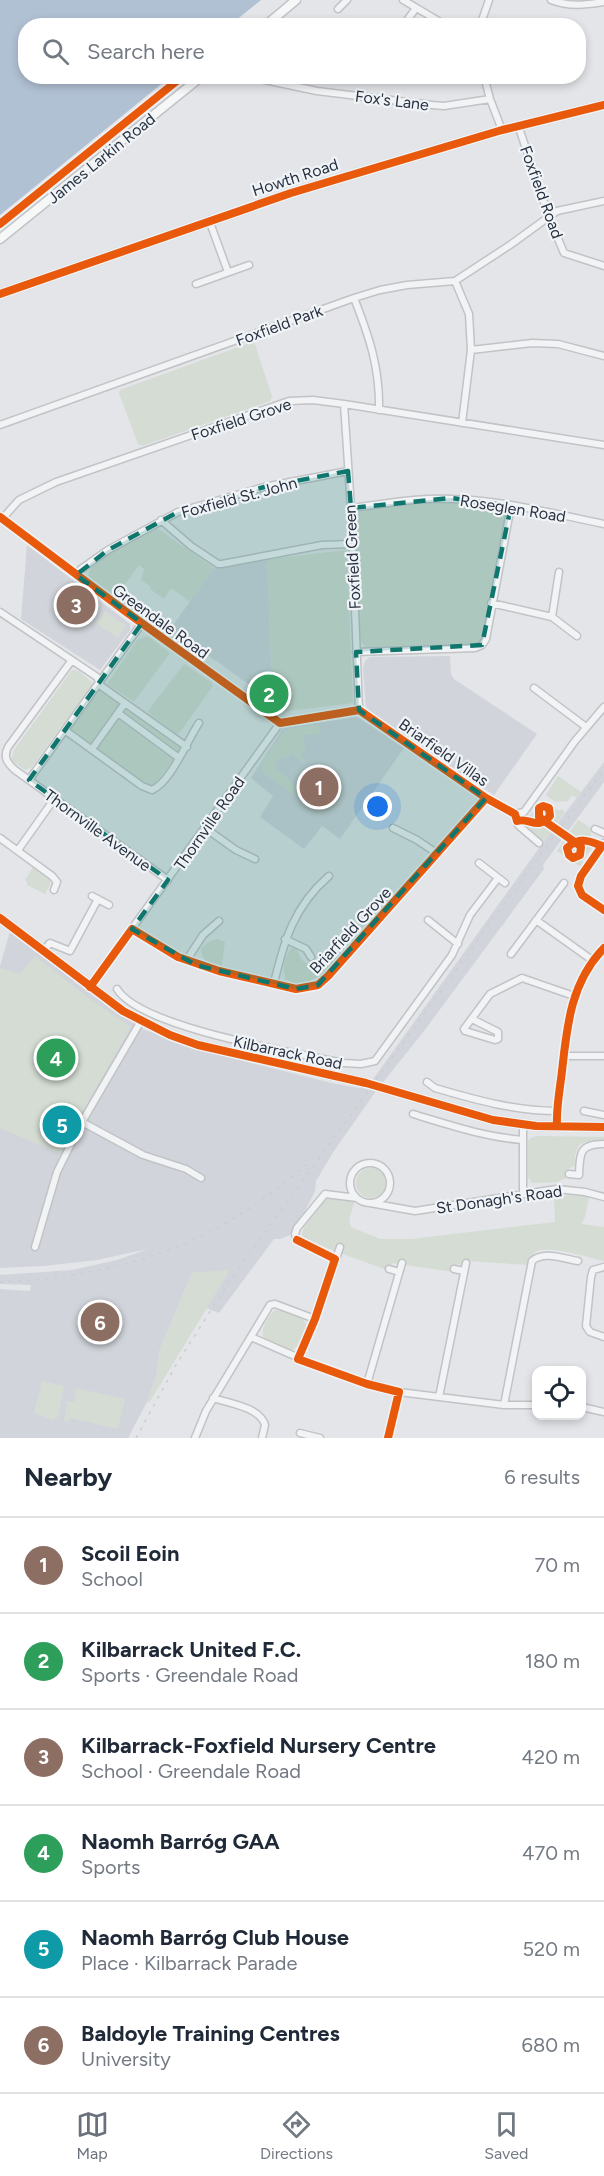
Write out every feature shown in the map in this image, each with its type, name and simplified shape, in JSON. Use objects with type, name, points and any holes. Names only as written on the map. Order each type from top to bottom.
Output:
[{"type":"main road","points":[[275,18],[296,0]]},
{"type":"main road","name":"James Larkin Road","points":[[0,239],[192,84]]},
{"type":"main road","name":"Howth Road","points":[[0,294],[209,220],[334,179],[518,125],[604,105]]},
{"type":"main road","name":"Kilbarrack Road","points":[[0,918],[123,1011],[170,1035],[217,1050],[323,1072],[389,1089],[474,1115],[523,1124],[604,1127]]},
{"type":"street","points":[[338,9],[347,0]]},
{"type":"street","points":[[403,0],[433,18]]},
{"type":"street","points":[[483,18],[489,0]]},
{"type":"street","points":[[551,0],[576,6],[604,2]]},
{"type":"street","points":[[409,18],[416,8]]},
{"type":"street","name":"Fox's Lane","points":[[284,84],[317,91],[444,106],[490,99]]},
{"type":"street","points":[[486,84],[502,130]]},
{"type":"street","name":"Foxfield Road","points":[[518,125],[549,217],[564,253],[604,266]]},
{"type":"street","name":"Foxfield Park","points":[[0,425],[354,298],[407,285],[455,281],[557,211],[604,201]]},
{"type":"street","points":[[209,220],[228,272]]},
{"type":"street","points":[[196,284],[249,265]]},
{"type":"street","points":[[455,281],[469,314],[471,350],[462,423]]},
{"type":"street","points":[[354,298],[377,367],[380,386],[379,410]]},
{"type":"street","points":[[471,350],[532,343],[549,344],[604,356]]},
{"type":"street","name":"Foxfield Grove","points":[[1,518],[19,500],[56,482],[289,401],[344,404],[604,445]]},
{"type":"street","name":"Foxfield Green","points":[[344,404],[351,508],[359,710]]},
{"type":"street","name":"Foxfield St. John","points":[[76,575],[108,550],[177,512],[264,487],[348,471]]},
{"type":"street","name":"Roseglen Road","points":[[351,508],[451,498],[511,506],[604,524]]},
{"type":"street","points":[[356,651],[479,647],[486,639],[511,506]]},
{"type":"street","name":"Greendale Road","points":[[1,518],[280,723]]},
{"type":"street","points":[[161,520],[191,546],[218,564],[322,545],[352,544]]},
{"type":"street","points":[[552,617],[560,572]]},
{"type":"street","points":[[491,603],[552,617],[577,636]]},
{"type":"street","points":[[0,612],[97,677],[101,686],[187,747]]},
{"type":"street","points":[[29,780],[142,623]]},
{"type":"street","name":"Thornville Avenue","points":[[72,660],[6,752],[6,760],[9,765],[29,780],[168,880]]},
{"type":"street","points":[[534,688],[586,727]]},
{"type":"street","points":[[92,749],[125,703]]},
{"type":"street","points":[[539,843],[518,825],[515,814],[524,812],[586,727],[604,707]]},
{"type":"street","points":[[280,723],[359,710]]},
{"type":"street","name":"Briarfield Villas","points":[[359,710],[486,798],[515,814]]},
{"type":"street","points":[[118,713],[179,758]]},
{"type":"street","points":[[66,730],[142,786],[152,790],[160,784],[187,747],[191,734],[199,723]]},
{"type":"street","name":"Thornville Road","points":[[90,987],[280,723]]},
{"type":"street","points":[[18,850],[55,798]]},
{"type":"street","name":"Briarfield Grove","points":[[132,929],[186,961],[219,971],[296,988],[318,985],[337,967],[486,798]]},
{"type":"street","points":[[205,828],[236,850],[255,859]]},
{"type":"street","points":[[393,828],[438,854]]},
{"type":"street","points":[[595,829],[604,833]]},
{"type":"street","points":[[0,838],[52,876],[57,882],[54,891]]},
{"type":"street","points":[[604,843],[581,876],[578,886],[582,895],[604,910]]},
{"type":"street","points":[[479,862],[505,883]]},
{"type":"street","points":[[274,983],[285,939],[293,922],[317,888],[329,876]]},
{"type":"street","points":[[428,920],[458,944],[471,915],[498,878]]},
{"type":"street","points":[[523,954],[513,951],[563,885],[568,892]]},
{"type":"street","points":[[44,950],[50,943],[70,951],[95,898],[109,905]]},
{"type":"street","points":[[536,920],[592,960]]},
{"type":"street","points":[[186,961],[203,935],[219,921]]},
{"type":"street","name":"Briarfield Grove","points":[[285,939],[306,949],[311,957]]},
{"type":"street","name":"Kilbarrack Road","points":[[117,989],[124,998],[175,1024],[344,1063],[361,1064],[375,1061],[452,956],[458,944]]},
{"type":"street","points":[[557,1126],[564,1056],[574,996],[592,960],[604,948]]},
{"type":"street","points":[[472,1019],[498,1032],[498,1039],[490,1039],[464,1029],[490,994],[522,978],[574,996]]},
{"type":"street","points":[[35,1247],[57,1172],[82,1122],[141,1021]]},
{"type":"street","name":"Kilbarrack Road","points":[[217,1050],[220,1036]]},
{"type":"street","points":[[564,1056],[604,1056]]},
{"type":"street","points":[[427,1082],[435,1088],[497,1106],[558,1111]]},
{"type":"street","points":[[584,1112],[604,1115]]},
{"type":"street","points":[[413,1114],[501,1138],[523,1140]]},
{"type":"street","points":[[82,1122],[143,1155],[186,1168],[201,1178]]},
{"type":"street","points":[[523,1124],[523,1193]]},
{"type":"street","points":[[569,1174],[579,1175],[580,1154],[586,1146],[604,1144]]},
{"type":"street","points":[[357,1198],[353,1193],[351,1180],[357,1169],[369,1163],[381,1166],[389,1176],[391,1183],[387,1195],[382,1200],[370,1203]]},
{"type":"street","name":"St Donagh's Road","points":[[335,1259],[297,1240],[296,1234],[303,1220],[325,1194],[415,1210],[557,1189],[604,1197]]},
{"type":"street","points":[[387,1195],[393,1207]]},
{"type":"street","points":[[298,1359],[315,1319],[340,1247]]},
{"type":"street","points":[[504,1405],[532,1261],[544,1255],[578,1262]]},
{"type":"street","points":[[367,1384],[402,1263]]},
{"type":"street","points":[[440,1397],[466,1263]]},
{"type":"street","points":[[604,1267],[596,1269],[591,1277],[586,1326],[590,1332],[604,1336]]},
{"type":"street","points":[[389,1269],[399,1272]]},
{"type":"street","points":[[454,1269],[464,1272]]},
{"type":"street","points":[[195,1438],[213,1398],[270,1305],[275,1304],[315,1319]]},
{"type":"street","points":[[251,1337],[298,1359],[367,1384],[399,1392],[504,1405],[532,1405]]},
{"type":"street","points":[[388,1438],[399,1392]]},
{"type":"street","points":[[213,1398],[260,1415],[265,1425],[262,1438]]},
{"type":"street","points":[[586,1408],[604,1412]]},
{"type":"street","points":[[300,1433],[320,1438]]},
{"type":"highlighted area","points":[[348,471],[351,508],[451,498],[511,506],[482,645],[356,652],[359,710],[486,798],[318,985],[296,989],[196,965],[132,929],[168,880],[29,780],[142,623],[76,575],[108,550],[178,512],[264,487]]},
{"type":"shaded area","points":[[252,342],[255,344],[272,397],[270,401],[142,446],[138,444],[119,393],[120,390]]},
{"type":"shaded area","points":[[431,502],[479,503],[498,507],[504,511],[505,516],[482,640],[476,644],[365,647],[360,640],[356,518],[362,511]]},
{"type":"shaded area","points":[[157,528],[214,568],[190,602],[171,588],[164,599],[150,589],[151,587],[141,580],[144,569],[139,565],[116,597],[88,576],[90,569],[122,545]]},
{"type":"shaded area","points":[[27,545],[130,624],[130,630],[100,670],[21,619]]},
{"type":"shaded area","points":[[347,550],[353,703],[281,712],[290,699],[272,685],[267,559]]},
{"type":"shaded area","points":[[267,559],[272,685],[263,695],[218,662],[169,631],[213,569]]},
{"type":"shaded area","points":[[105,611],[126,626],[118,638],[96,623]]},
{"type":"shaded area","points":[[148,636],[170,653],[134,702],[107,684],[138,639]]},
{"type":"shaded area","points":[[450,656],[451,674],[454,679],[537,734],[494,795],[373,714],[366,707],[363,668],[365,661],[370,657]]},
{"type":"shaded area","points":[[184,664],[211,682],[213,686],[180,732],[176,734],[147,712]]},
{"type":"shaded area","points":[[72,670],[79,671],[102,691],[180,747],[181,750],[155,784],[152,786],[145,784],[63,724],[32,767],[25,770],[11,760],[14,750]]},
{"type":"shaded area","points":[[357,717],[404,748],[340,839],[322,826],[304,849],[260,817],[273,796],[251,778],[283,728]]},
{"type":"shaded area","points":[[319,725],[320,733],[303,737],[306,746],[300,755],[307,761],[304,763],[298,760],[293,753],[278,760],[275,767],[295,786],[301,776],[313,778],[311,784],[299,798],[265,774],[260,765],[284,732]]},
{"type":"shaded area","points":[[604,762],[604,782],[543,865],[544,869],[424,1031],[376,1091],[334,1151],[316,1181],[315,1191],[304,1213],[290,1235],[274,1239],[219,1313],[206,1308],[229,1271],[192,1273],[159,1352],[157,1374],[147,1402],[128,1438],[0,1438],[0,1289],[30,1291],[31,1285],[0,1284],[0,1275],[72,1270],[117,1260],[148,1249],[97,1260],[0,1268],[0,966],[11,928],[77,984],[145,1030],[207,1052],[336,1084],[366,1089],[544,841]]},
{"type":"shaded area","points":[[558,776],[581,792],[577,798],[572,795],[568,801],[555,802],[546,795]]},
{"type":"shaded area","points":[[314,784],[332,797],[320,813],[303,801]]},
{"type":"shaded area","points":[[542,800],[559,811],[561,809],[565,812],[544,841],[520,823],[532,814]]},
{"type":"shaded area","points":[[578,820],[591,828],[591,848],[582,861],[581,867],[557,851]]},
{"type":"shaded area","points":[[34,866],[50,878],[50,885],[45,894],[27,885],[25,880]]},
{"type":"shaded area","points":[[218,939],[225,942],[222,965],[207,961],[201,952],[201,948],[210,941]]},
{"type":"shaded area","points":[[295,947],[302,960],[311,966],[329,948],[339,956],[316,978],[302,983],[295,982],[286,980],[284,967],[285,959],[291,948]]},
{"type":"shaded area","points":[[35,956],[95,1003],[131,1027],[76,1123],[61,1154],[0,1128],[0,968],[20,974]]},
{"type":"shaded area","points":[[537,1136],[604,1137],[604,1141],[589,1141],[579,1145],[575,1155],[575,1165],[567,1170],[567,1178],[557,1182],[532,1183],[528,1177],[528,1141]]},
{"type":"shaded area","points":[[371,1168],[382,1172],[386,1183],[382,1194],[371,1198],[360,1194],[356,1183],[360,1172]]},
{"type":"shaded area","points":[[331,1196],[355,1201],[349,1219],[351,1227],[380,1239],[412,1239],[555,1222],[554,1196],[589,1197],[585,1217],[581,1224],[604,1227],[604,1261],[559,1251],[542,1250],[533,1255],[529,1265],[467,1261],[464,1265],[456,1264],[454,1272],[392,1263],[390,1271],[304,1240],[302,1235],[303,1229],[323,1200]]},
{"type":"shaded area","points":[[230,1270],[149,1403],[147,1402],[157,1374],[159,1352],[192,1273]]},
{"type":"shaded area","points":[[275,1310],[296,1315],[305,1322],[306,1330],[294,1349],[291,1350],[264,1340],[265,1324]]},
{"type":"shaded area","points":[[42,1381],[64,1386],[58,1417],[53,1420],[34,1413]]},
{"type":"shaded area","points":[[76,1388],[125,1399],[118,1429],[70,1418],[68,1423],[64,1420],[67,1401],[74,1402]]},
{"type":"water","points":[[0,0],[261,0],[239,18],[18,18],[18,84],[161,84],[0,215]]},
{"type":"railway","points":[[136,1438],[176,1365],[227,1285],[604,770]]},
{"type":"railway","points":[[0,1282],[89,1272],[147,1258],[176,1247],[240,1214],[311,1161]]},
{"type":"cycle path","points":[[0,224],[173,84]]},
{"type":"cycle path","points":[[0,294],[291,193],[502,130],[604,105]]},
{"type":"cycle path","points":[[0,517],[280,723],[359,710],[486,798],[515,814],[517,821],[541,823],[545,820],[550,816],[549,808],[543,806],[539,808],[539,817],[543,820],[579,845],[581,847],[580,855],[573,858],[569,855],[567,848],[571,845],[576,842],[588,841],[602,846],[581,876],[578,886],[582,895],[604,910]]},
{"type":"cycle path","points":[[90,987],[132,929],[178,957],[219,971],[296,989],[318,985],[486,798]]},
{"type":"cycle path","points":[[0,918],[123,1011],[170,1035],[198,1045],[366,1083],[493,1120],[536,1126],[604,1127]]},
{"type":"cycle path","points":[[557,1126],[566,1037],[572,1005],[584,975],[604,948]]},
{"type":"cycle path","points":[[297,1240],[335,1259],[315,1319],[298,1359],[367,1384],[399,1392],[388,1438]]},
{"type":"place","name":"Kilbarrack-Foxfield Nursery Centre","points":[[76,605]]},
{"type":"place","name":"Kilbarrack United F.C.","points":[[269,694]]},
{"type":"place","name":"Scoil Eoin","points":[[319,787]]},
{"type":"place","name":"Naomh Barróg GAA","points":[[56,1058]]},
{"type":"place","name":"Naomh Barróg Club House","points":[[62,1125]]},
{"type":"place","name":"Baldoyle Training Centres","points":[[100,1322]]}]
